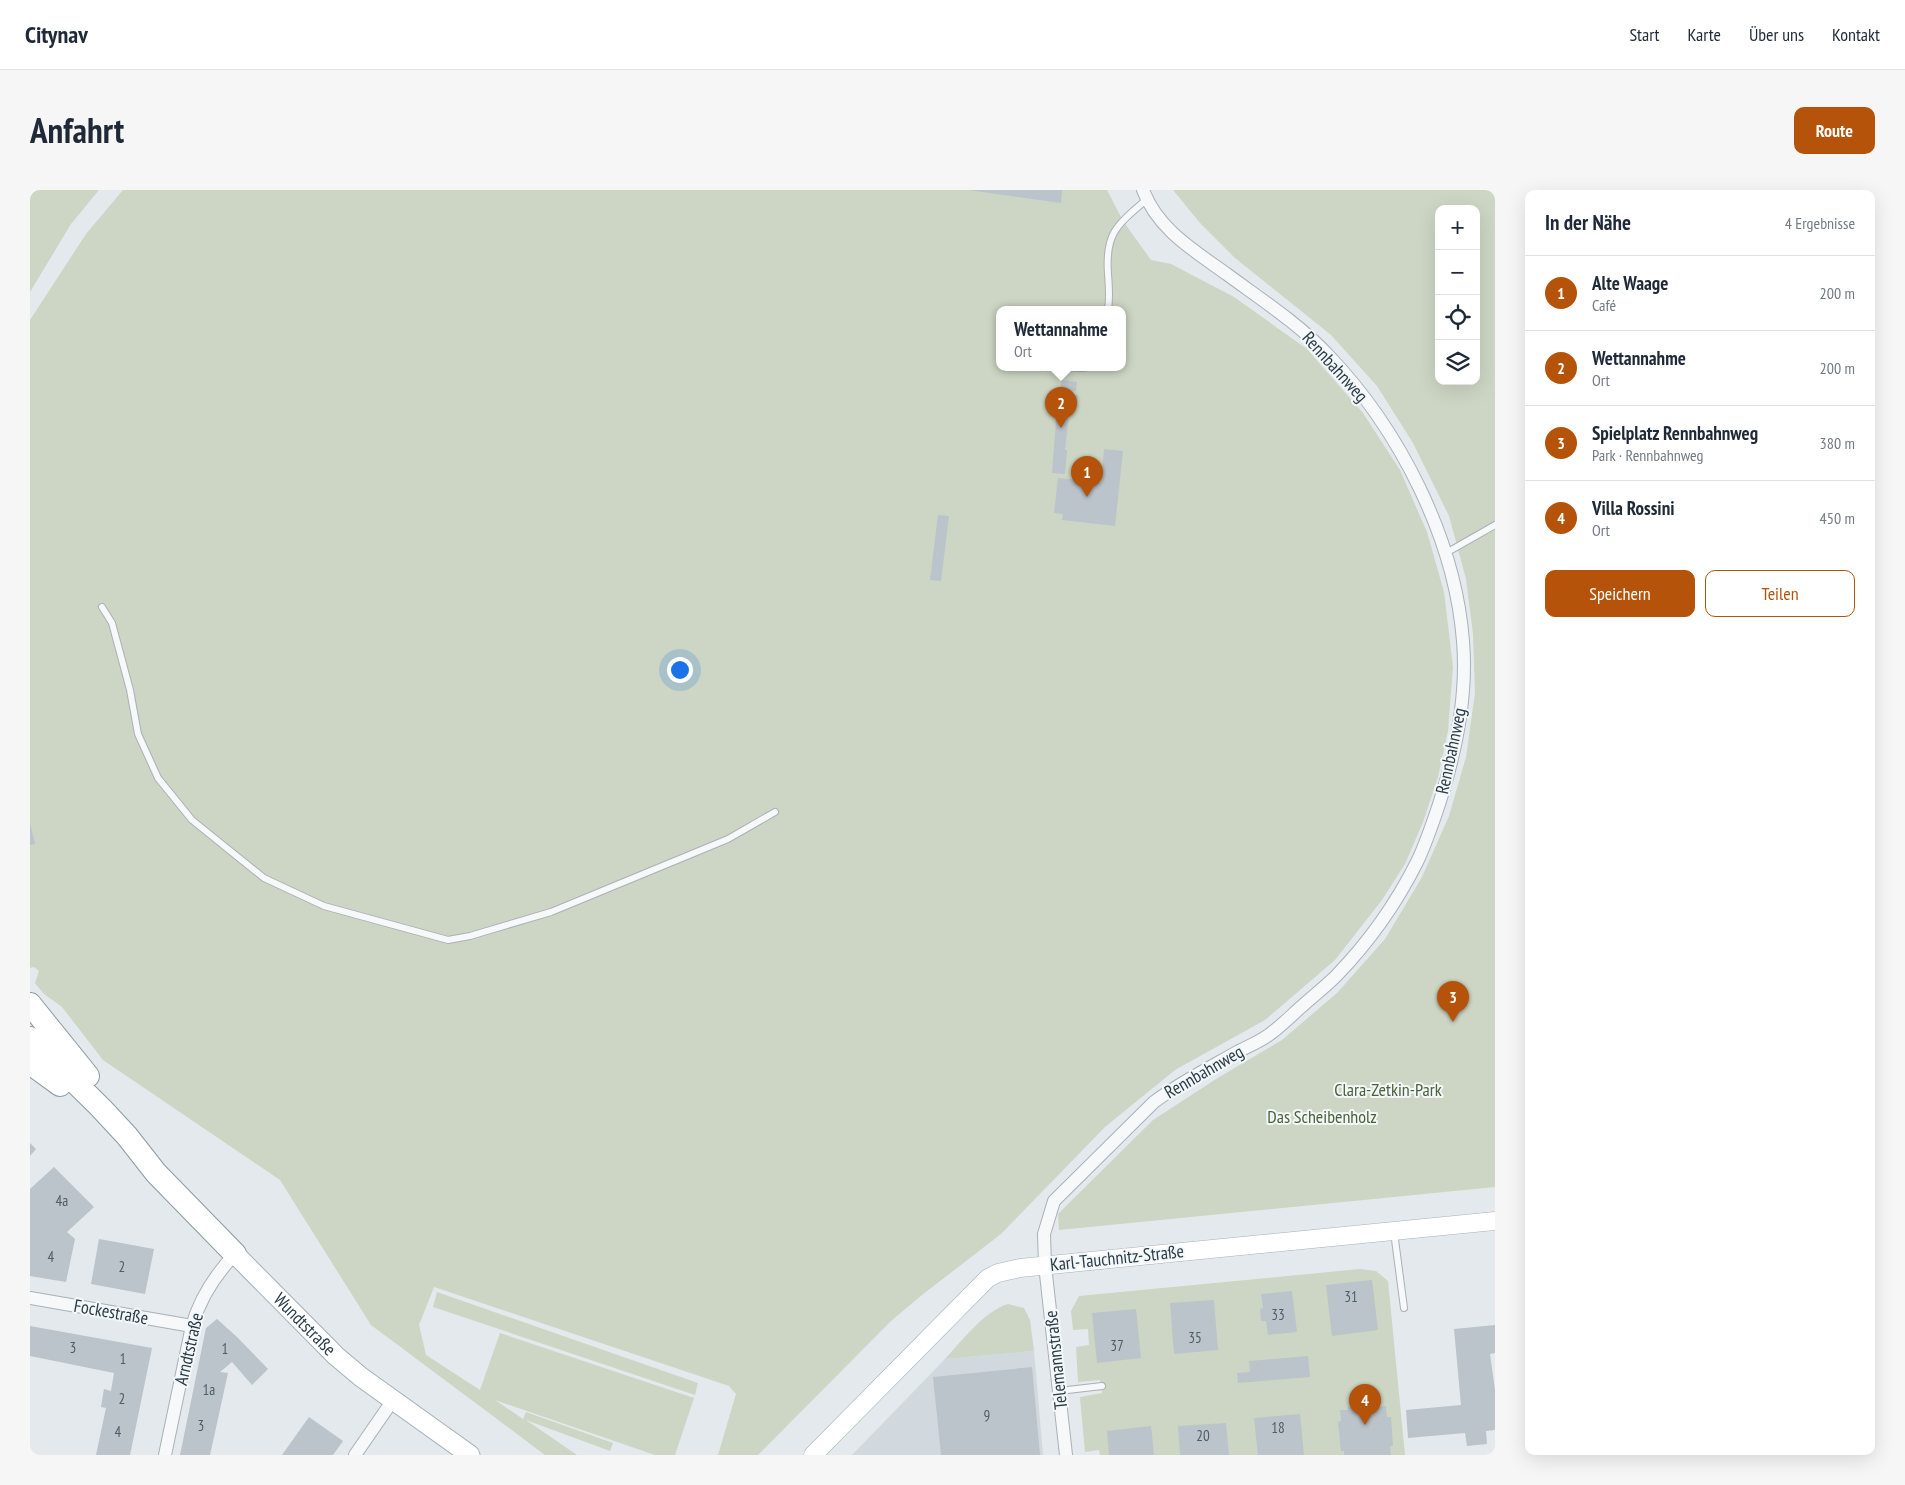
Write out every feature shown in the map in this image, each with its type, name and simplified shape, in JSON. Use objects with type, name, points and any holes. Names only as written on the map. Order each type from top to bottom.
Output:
[{"type":"highway","points":[[30,1004],[116,1110],[156,1173]]},
{"type":"highway","name":"Wundtstraße","points":[[30,1038],[101,1108],[127,1136],[156,1173],[235,1254]]},
{"type":"highway","name":"Wundtstraße","points":[[30,1050],[60,1085],[121,1145],[156,1173]]},
{"type":"highway","points":[[30,1063],[60,1085]]},
{"type":"main road","name":"Karl-Tauchnitz-Straße","points":[[813,1455],[988,1278],[1007,1270],[1495,1221]]},
{"type":"main road","name":"Wundtstraße","points":[[235,1254],[336,1356],[361,1377],[470,1455]]},
{"type":"street","name":"Rennbahnweg","points":[[1045,1265],[1044,1234],[1054,1202],[1154,1102],[1172,1089],[1270,1034],[1335,977],[1372,935],[1417,862],[1443,792],[1455,746],[1463,694],[1463,642],[1456,596],[1446,553],[1430,509],[1404,461],[1356,386],[1327,353],[1301,329],[1181,241],[1162,223],[1144,195]]},
{"type":"street","name":"Arndtstraße","points":[[165,1455],[192,1326],[198,1307],[215,1278],[235,1254]]},
{"type":"street","name":"Telemannstraße","points":[[1045,1265],[1066,1455]]},
{"type":"street","name":"Fockestraße","points":[[30,1298],[192,1326]]},
{"type":"street","points":[[355,1455],[393,1400]]},
{"type":"lane","points":[[1108,306],[1110,288],[1108,266],[1109,242],[1115,230],[1144,195]]},
{"type":"lane","points":[[1446,553],[1495,525]]},
{"type":"lane","points":[[102,607],[112,623],[130,690],[138,734],[158,778],[192,820],[264,878],[324,906],[448,940],[470,936],[551,912],[728,839],[775,812]]},
{"type":"lane","points":[[1394,1231],[1404,1308]]},
{"type":"lane","points":[[1059,1391],[1102,1386]]},
{"type":"shaded area","points":[[1034,1351],[1043,1455],[852,1455],[945,1359]]},
{"type":"green space","points":[[30,190],[99,190],[71,224],[30,292]]},
{"type":"green space","points":[[123,190],[1107,190],[1123,221],[1151,260],[1171,264],[1234,297],[1307,349],[1363,413],[1400,470],[1427,532],[1444,592],[1453,667],[1448,731],[1438,777],[1423,822],[1405,864],[1382,900],[1335,960],[1265,1020],[1175,1070],[1105,1127],[1001,1234],[891,1321],[758,1455],[718,1455],[736,1394],[729,1386],[434,1287],[419,1325],[426,1355],[480,1390],[500,1333],[694,1398],[675,1455],[655,1455],[495,1400],[523,1419],[526,1412],[613,1443],[610,1451],[526,1420],[577,1455],[545,1455],[371,1325],[280,1180],[103,1060],[62,1007],[44,994],[35,983],[39,971],[34,967],[30,968],[30,320],[86,234]]},
{"type":"green space","name":"Das Scheibenholz","points":[[1173,190],[1495,190],[1495,1187],[1059,1230],[1058,1214],[1153,1120],[1216,1079],[1282,1040],[1337,993],[1385,939],[1422,877],[1449,816],[1466,757],[1475,693],[1473,634],[1466,579],[1449,516],[1413,443],[1377,386],[1331,335],[1235,258],[1200,223]]},
{"type":"green space","points":[[1360,1269],[1376,1271],[1388,1281],[1405,1455],[1100,1455],[1099,1450],[1085,1452],[1080,1397],[1102,1393],[1100,1380],[1078,1382],[1076,1347],[1089,1345],[1088,1329],[1073,1330],[1071,1311],[1079,1296]]},
{"type":"green space","points":[[437,1292],[698,1383],[695,1395],[433,1307]]},
{"type":"green space","points":[[1008,1304],[1024,1308],[1030,1320],[1034,1351],[945,1359],[990,1313]]},
{"type":"building","points":[[968,190],[1062,190],[1061,203]]},
{"type":"building","points":[[1061,380],[1077,382],[1076,391],[1072,391],[1072,395],[1078,395],[1077,406],[1070,406],[1065,450],[1067,450],[1065,474],[1052,473],[1058,393],[1067,394],[1067,390],[1060,389]]},
{"type":"building","points":[[1104,449],[1123,451],[1115,526],[1062,520],[1063,514],[1054,513],[1058,478],[1101,482]]},
{"type":"building","points":[[938,515],[949,516],[941,581],[930,580]]},
{"type":"building","points":[[30,823],[35,844],[30,845]]},
{"type":"building","points":[[30,1143],[36,1149],[30,1156]]},
{"type":"building","points":[[54,1167],[94,1207],[67,1232],[75,1239],[66,1282],[30,1276],[30,1189]]},
{"type":"building","points":[[99,1239],[154,1249],[145,1294],[91,1284]]},
{"type":"building","points":[[1372,1280],[1378,1330],[1332,1336],[1326,1285]]},
{"type":"building","points":[[1292,1291],[1297,1332],[1268,1335],[1266,1321],[1261,1321],[1260,1309],[1263,1308],[1261,1294]]},
{"type":"building","points":[[1214,1300],[1218,1350],[1174,1354],[1170,1303]]},
{"type":"building","points":[[1136,1309],[1141,1358],[1097,1363],[1092,1313]]},
{"type":"building","points":[[217,1319],[268,1369],[252,1385],[232,1362],[220,1372],[228,1373],[210,1455],[180,1455],[206,1328]]},
{"type":"building","points":[[1495,1325],[1495,1353],[1490,1354],[1495,1390],[1495,1430],[1486,1431],[1487,1444],[1467,1446],[1465,1433],[1408,1438],[1406,1410],[1461,1405],[1454,1329]]},
{"type":"building","points":[[30,1326],[152,1348],[130,1455],[96,1455],[106,1408],[101,1407],[104,1389],[111,1391],[114,1373],[30,1356]]},
{"type":"building","points":[[1308,1356],[1310,1377],[1238,1383],[1237,1373],[1250,1372],[1249,1361]]},
{"type":"building","points":[[1032,1367],[1040,1455],[941,1455],[933,1377]]},
{"type":"building","points":[[1379,1403],[1379,1407],[1386,1406],[1387,1417],[1391,1417],[1393,1446],[1390,1446],[1391,1455],[1344,1455],[1344,1451],[1341,1451],[1338,1422],[1341,1421],[1340,1410],[1348,1410],[1348,1407],[1357,1406],[1357,1409],[1369,1408],[1369,1404]]},
{"type":"building","points":[[1300,1414],[1304,1455],[1258,1455],[1254,1418]]},
{"type":"building","points":[[309,1417],[343,1441],[333,1455],[282,1455]]},
{"type":"building","points":[[1226,1423],[1229,1455],[1180,1455],[1178,1426]]},
{"type":"building","points":[[1151,1426],[1154,1455],[1109,1455],[1107,1431]]},
{"type":"place","name":"Wettannahme","points":[[1061,428]]},
{"type":"place","name":"Alte Waage","points":[[1087,497]]},
{"type":"place","name":"Spielplatz Rennbahnweg","points":[[1453,1022]]},
{"type":"place","name":"Villa Rossini","points":[[1365,1425]]},
{"type":"park label","name":"Clara-Zetkin-Park","points":[[1388,1090]]}]
